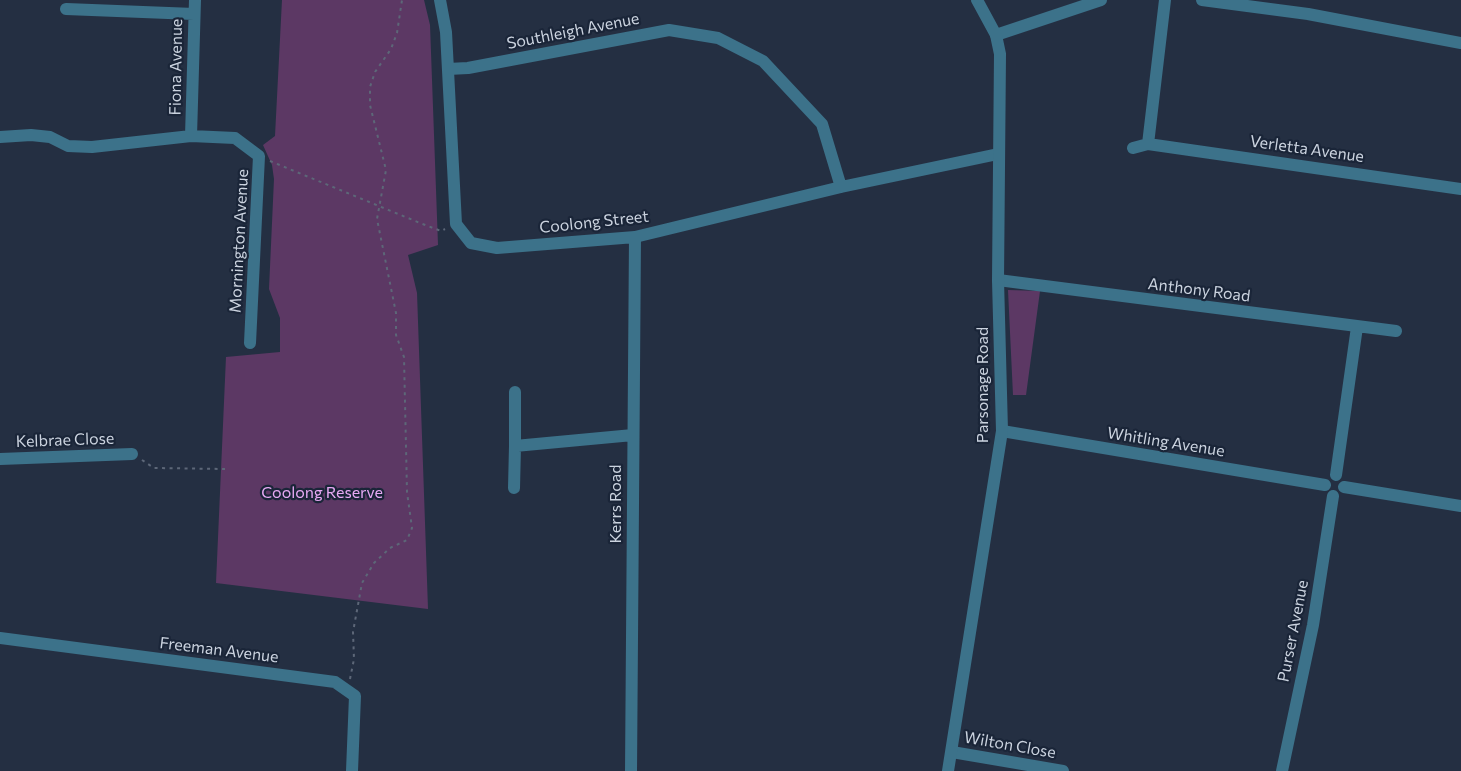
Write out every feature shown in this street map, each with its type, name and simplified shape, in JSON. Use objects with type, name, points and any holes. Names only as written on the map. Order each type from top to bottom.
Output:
[{"type":"street","name":"Fiona Avenue","points":[[191,136],[195,0]]},
{"type":"street","points":[[440,0],[446,32],[456,224]]},
{"type":"street","name":"Parsonage Road","points":[[948,771],[1002,431],[998,280],[1000,54],[996,35],[977,0]]},
{"type":"street","points":[[996,35],[1101,0]]},
{"type":"street","points":[[1148,144],[1165,0]]},
{"type":"street","points":[[1203,0],[1308,14],[1461,43]]},
{"type":"street","points":[[66,9],[194,14]]},
{"type":"street","name":"Southleigh Avenue","points":[[448,69],[669,30],[718,38],[763,61],[822,124],[841,187]]},
{"type":"street","name":"Mornington Avenue","points":[[0,138],[31,135],[50,137],[68,146],[92,147],[191,136],[235,138],[259,156],[250,343]]},
{"type":"street","name":"Verletta Avenue","points":[[1132,148],[1148,144],[1461,189]]},
{"type":"street","name":"Coolong Street","points":[[456,224],[471,243],[497,248],[634,237],[841,187],[998,154]]},
{"type":"street","name":"Kerrs Road","points":[[631,771],[634,237]]},
{"type":"street","name":"Anthony Road","points":[[998,280],[1396,331]]},
{"type":"street","points":[[1336,475],[1357,327]]},
{"type":"street","points":[[514,488],[515,392]]},
{"type":"street","name":"Whitling Avenue","points":[[1002,431],[1325,485]]},
{"type":"street","points":[[515,446],[633,435]]},
{"type":"street","name":"Kelbrae Close","points":[[0,459],[132,454]]},
{"type":"street","points":[[1336,475],[1342,480],[1344,487],[1340,494],[1333,496],[1327,492],[1325,485],[1328,478],[1336,475]]},
{"type":"street","points":[[1344,487],[1461,506]]},
{"type":"street","name":"Purser Avenue","points":[[1282,771],[1313,625],[1333,496]]},
{"type":"street","name":"Freeman Avenue","points":[[0,638],[335,682],[355,696]]},
{"type":"street","points":[[352,771],[355,696]]},
{"type":"street","name":"Wilton Close","points":[[952,752],[1063,771]]},
{"type":"path","points":[[355,696],[350,678],[354,659],[353,632],[362,583],[374,563],[390,548],[407,540],[412,528],[407,492],[405,370],[396,335],[396,313],[377,219],[386,170],[370,105],[370,87],[375,72],[391,48],[397,33],[402,0]]},
{"type":"path","points":[[259,156],[441,231],[456,224]]},
{"type":"path","points":[[132,454],[154,468],[225,469]]},
{"type":"green space","name":"Coolong Reserve","points":[[282,0],[424,0],[430,25],[438,245],[408,255],[417,293],[428,609],[216,583],[226,357],[280,352],[280,318],[269,289],[274,179],[272,165],[263,145],[275,136]]},
{"type":"green space","points":[[1008,290],[1040,291],[1026,395],[1013,395]]}]
